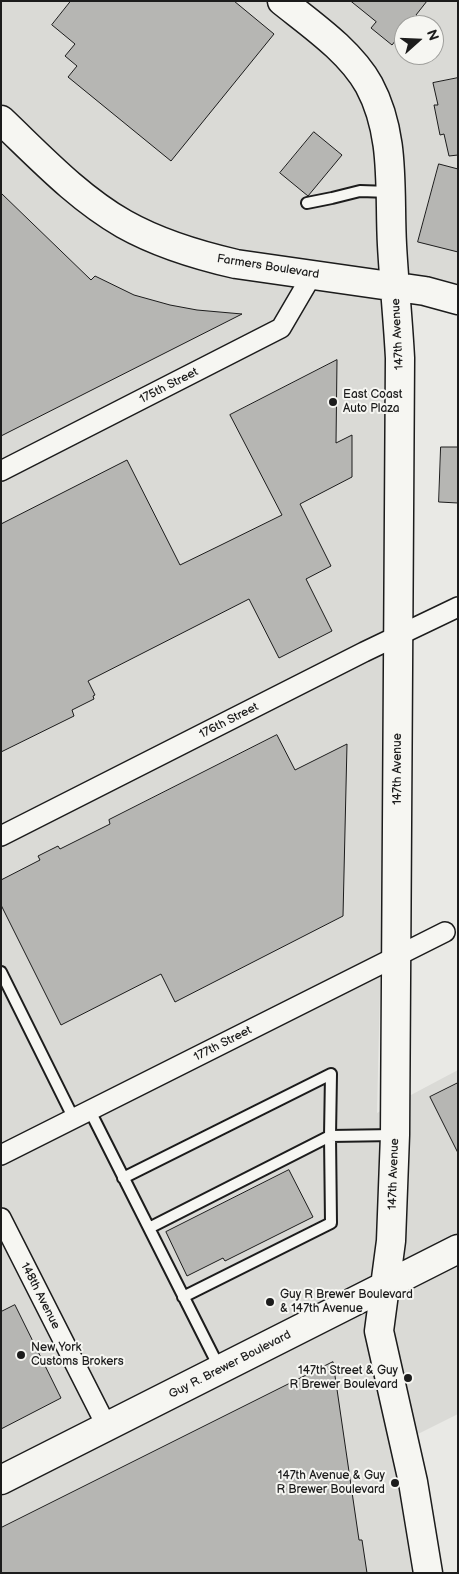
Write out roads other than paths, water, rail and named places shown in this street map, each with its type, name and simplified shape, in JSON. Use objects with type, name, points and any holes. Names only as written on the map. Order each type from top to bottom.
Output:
[{"type":"street","name":"147th Avenue","points":[[282,1],[330,40],[368,84],[381,114],[387,138],[400,358],[397,957],[395,1135],[391,1241],[379,1331],[413,1482],[428,1573]]},
{"type":"street","name":"Farmers Boulevard","points":[[1,120],[66,182],[106,212],[126,225],[167,242],[215,259],[236,264],[425,291],[458,300]]},
{"type":"street","name":"175th Street","points":[[1,471],[281,328],[312,275]]},
{"type":"street","name":"176th Street","points":[[1,836],[458,607]]},
{"type":"street","name":"177th Street","points":[[1,1155],[444,932]]},
{"type":"street","name":"148th Avenue","points":[[1,1218],[106,1427]]},
{"type":"street","name":"Guy R. Brewer Boulevard","points":[[1,1480],[458,1249]]},
{"type":"lane","points":[[307,203],[360,191],[391,192]]},
{"type":"lane","points":[[1,972],[82,1115],[123,1178],[220,1370]]},
{"type":"lane","points":[[123,1178],[331,1074],[331,1222],[184,1298]]},
{"type":"lane","points":[[149,1228],[330,1136],[395,1135]]},
{"type":"place","name":"East Coast Auto Plaza","points":[[333,402]]},
{"type":"place","name":"Guy R Brewer Boulevard & 147th Avenue","points":[[270,1302]]},
{"type":"place","name":"New York Customs Brokers","points":[[21,1355]]},
{"type":"place","name":"147th Street & Guy R Brewer Boulevard","points":[[408,1378]]},
{"type":"place","name":"147th Avenue & Guy R Brewer Boulevard","points":[[395,1483]]}]
